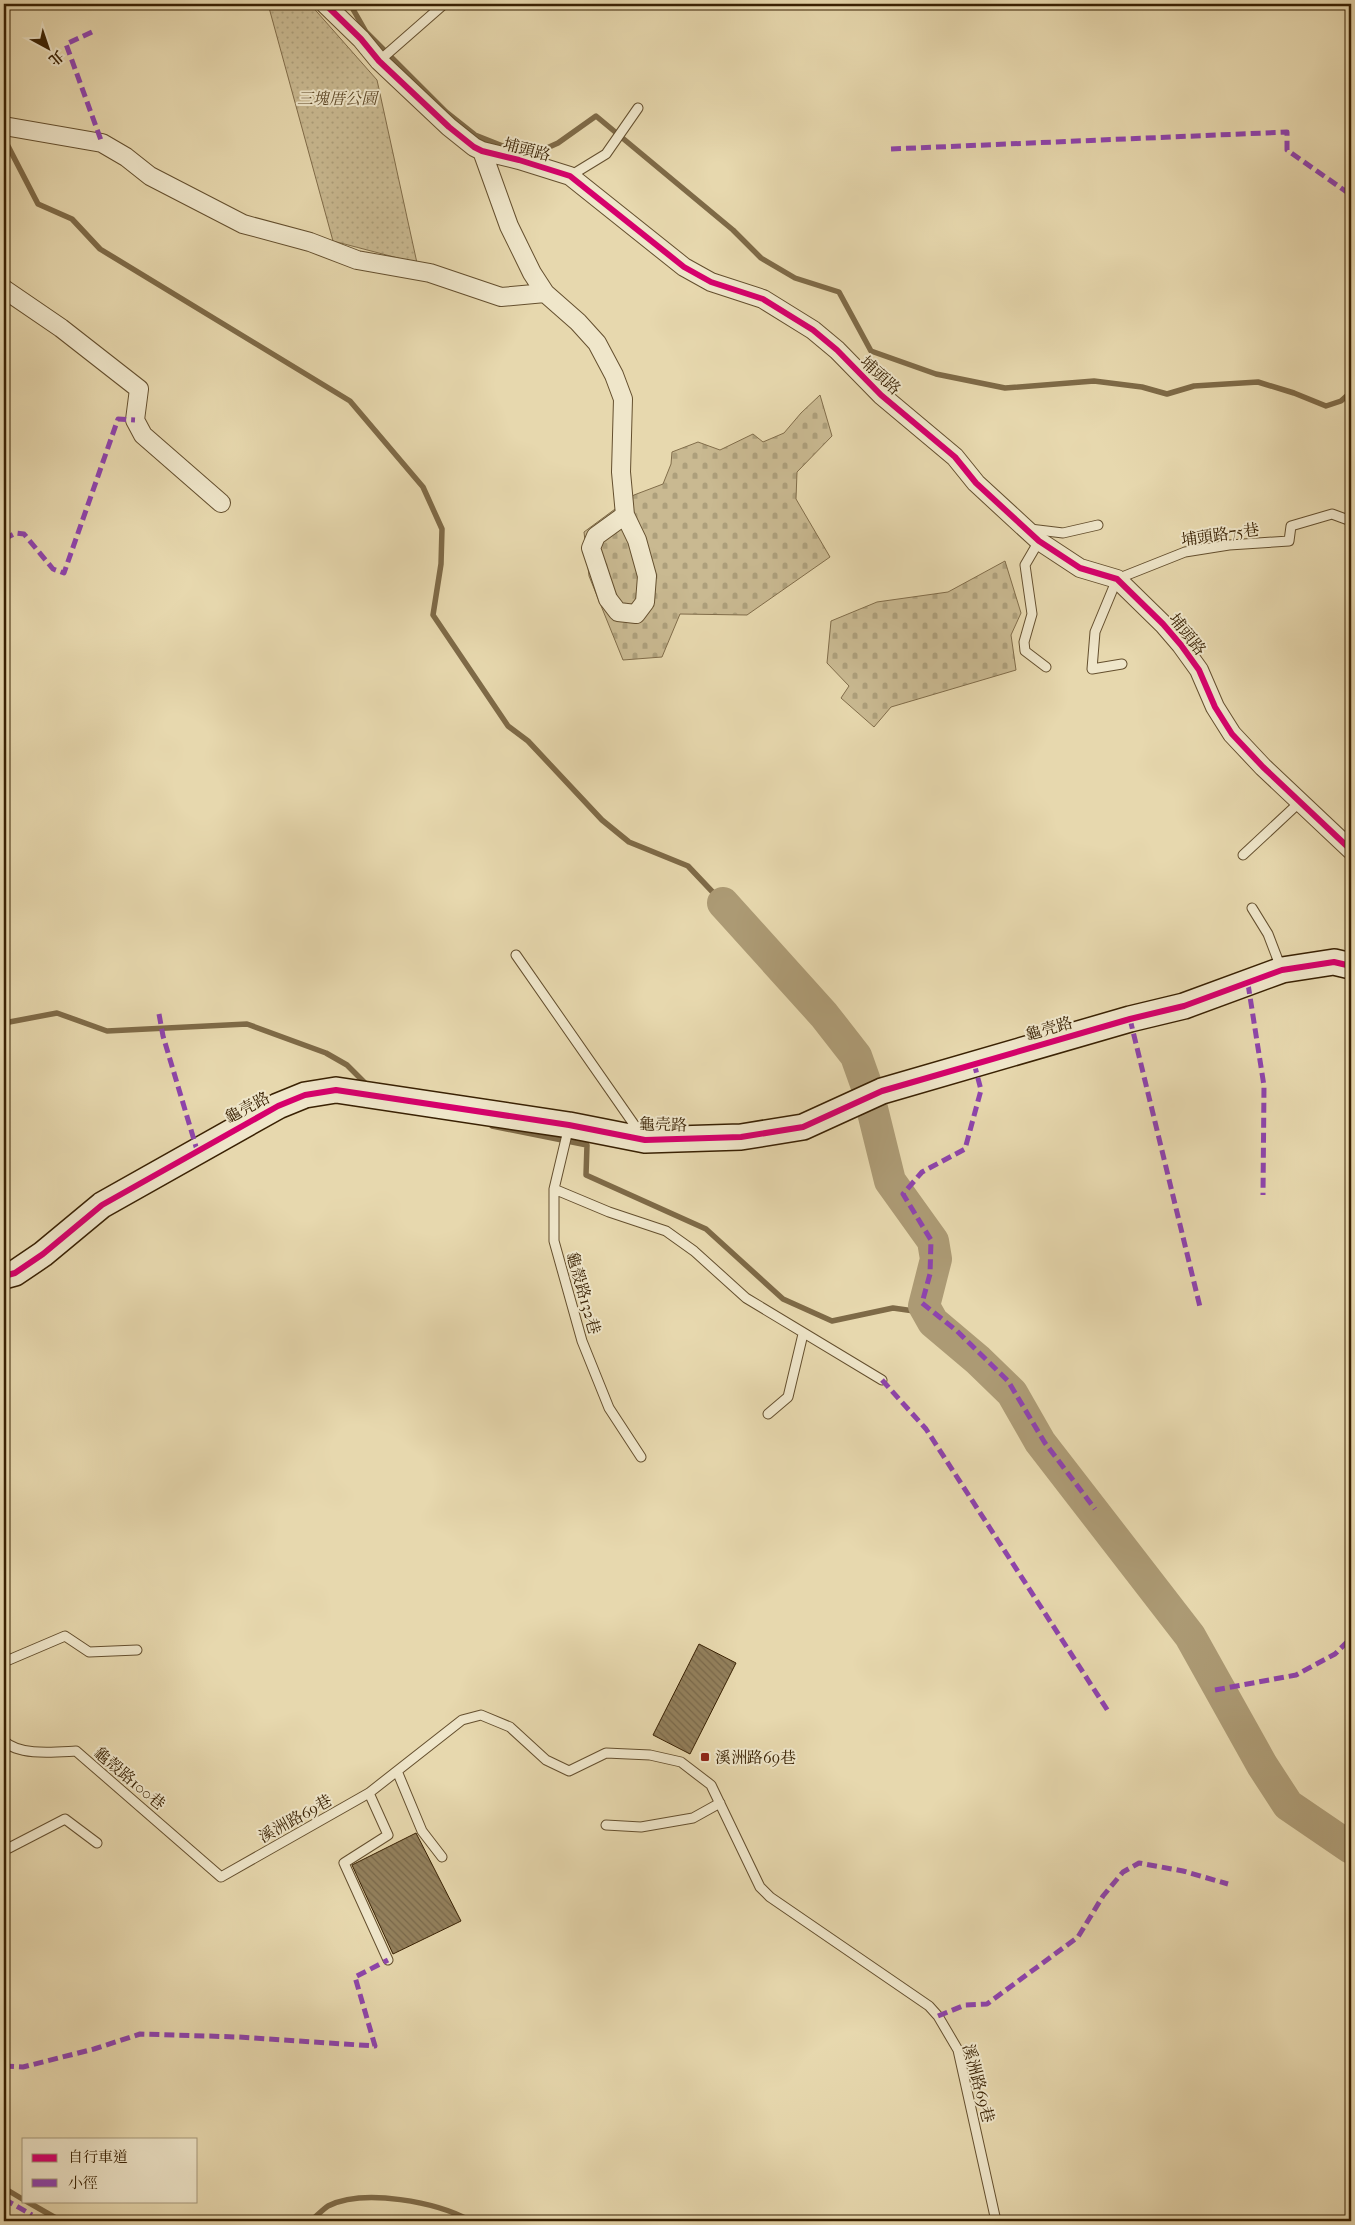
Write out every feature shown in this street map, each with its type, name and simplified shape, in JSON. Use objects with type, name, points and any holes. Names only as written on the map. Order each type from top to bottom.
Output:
[{"type":"street","name":"埔頭路","points":[[325,4],[361,39],[379,61],[449,127],[482,151],[570,176],[684,266],[711,282],[762,299],[813,330],[837,350],[881,395],[948,451],[976,483],[1033,535],[1080,568],[1117,578],[1163,624],[1185,651],[1199,670],[1215,707],[1232,734],[1263,767],[1351,850]]},
{"type":"street","points":[[4,126],[102,143],[126,157],[150,176],[243,224],[310,242],[357,260],[430,273],[501,297],[545,293]]},
{"type":"street","points":[[482,151],[509,226],[532,273],[545,293],[578,322],[596,344],[614,375],[623,399],[621,472],[625,515],[636,540],[647,576],[645,602],[636,614],[618,612],[608,599],[591,548],[596,536],[625,515]]},
{"type":"street","points":[[4,289],[61,328],[139,390],[135,420],[143,435],[221,503]]},
{"type":"street","name":"龜壳路","points":[[4,1276],[15,1273],[44,1254],[102,1204],[278,1106],[305,1095],[336,1090],[569,1125],[645,1140],[741,1137],[803,1127],[882,1091],[1121,1022],[1184,1006],[1282,970],[1334,962],[1351,966]]},
{"type":"lane","points":[[379,61],[444,4]]},
{"type":"lane","points":[[570,176],[606,154],[638,108]]},
{"type":"lane","name":"埔頭路75巷","points":[[1117,578],[1184,552],[1229,544],[1289,541],[1290,526],[1332,514],[1351,521]]},
{"type":"lane","points":[[1046,667],[1025,651],[1024,642],[1032,614],[1025,566],[1033,535],[1063,533],[1098,525]]},
{"type":"lane","points":[[1117,578],[1095,632],[1092,669],[1122,664]]},
{"type":"lane","points":[[1243,854],[1301,801]]},
{"type":"lane","points":[[1252,908],[1268,934],[1282,970]]},
{"type":"lane","points":[[516,955],[645,1140]]},
{"type":"lane","name":"龜殼路132巷","points":[[569,1125],[554,1189],[554,1241],[582,1341],[609,1408],[641,1457]]},
{"type":"lane","points":[[554,1189],[609,1212],[666,1231],[694,1251],[746,1298],[882,1380]]},
{"type":"lane","points":[[768,1414],[788,1398],[803,1334]]},
{"type":"lane","points":[[4,1662],[65,1636],[89,1652],[137,1650]]},
{"type":"lane","name":"溪洲路69巷","points":[[221,1877],[369,1793],[462,1720],[481,1715],[510,1727],[546,1760],[569,1771],[606,1753],[650,1755],[681,1762],[711,1785],[760,1887],[770,1897],[929,2006],[938,2016],[958,2050],[996,2221]]},
{"type":"lane","name":"龜殼路100巷","points":[[4,1742],[9,1747],[42,1753],[76,1751],[221,1877]]},
{"type":"lane","points":[[397,1771],[422,1831],[442,1857]]},
{"type":"lane","points":[[369,1793],[388,1834],[344,1863],[388,1960]]},
{"type":"lane","points":[[606,1825],[641,1827],[693,1818],[720,1803]]},
{"type":"lane","points":[[4,1847],[9,1848],[65,1819],[98,1844]]},
{"type":"green space","name":"三塊厝公園","points":[[268,4],[310,4],[377,80],[417,263],[333,241]]},
{"type":"green space","points":[[820,395],[832,436],[797,472],[796,499],[830,557],[747,615],[680,614],[662,657],[623,660],[589,576],[584,532],[634,495],[663,484],[671,464],[672,452],[698,442],[720,450],[753,434],[763,442],[784,433]]},
{"type":"green space","points":[[1005,561],[1021,613],[1011,635],[1016,670],[891,707],[874,727],[841,698],[849,686],[827,663],[831,621],[877,602],[948,592]]},
{"type":"building","points":[[699,1644],[736,1663],[690,1754],[653,1735]]},
{"type":"building","points":[[416,1833],[461,1921],[393,1954],[352,1865]]},
{"type":"waterway","points":[[350,4],[366,32],[446,112],[475,135],[515,151]]},
{"type":"waterway","points":[[526,155],[529,156],[558,143],[596,116],[733,230],[761,258],[795,278],[839,292],[871,351],[936,374],[1005,388],[1094,381],[1142,387],[1167,394],[1194,386],[1258,382],[1294,393],[1326,406],[1341,401],[1351,392]]},
{"type":"waterway","points":[[4,143],[8,146],[38,204],[72,219],[100,249],[350,401],[423,487],[442,529],[441,564],[433,615],[508,726],[528,741],[602,820],[629,842],[688,866],[723,903]]},
{"type":"waterway","points":[[723,903],[824,1015],[856,1056],[866,1084],[890,1181],[933,1241],[936,1259],[924,1306],[933,1322],[978,1360],[1012,1393],[1040,1442],[1190,1636],[1262,1765],[1288,1805],[1351,1848]]},
{"type":"waterway","points":[[4,1023],[57,1013],[107,1031],[247,1024],[326,1053],[347,1065],[368,1086]]},
{"type":"waterway","points":[[492,1126],[587,1145],[586,1175],[706,1229],[783,1299],[832,1321],[893,1308],[928,1313]]},
{"type":"waterway","points":[[4,2188],[22,2199]]},
{"type":"waterway","points":[[310,2221],[328,2206],[361,2198],[380,2198],[420,2203],[457,2214],[471,2221]]},
{"type":"waterway","points":[[28,2202],[61,2221]]},
{"type":"marked path","points":[[92,32],[66,44],[102,143]]},
{"type":"marked path","points":[[891,149],[1287,132],[1287,150],[1351,195]]},
{"type":"marked path","points":[[4,539],[16,533],[24,534],[53,569],[64,573],[118,419],[135,420]]},
{"type":"marked path","points":[[1248,984],[1264,1086],[1263,1195]]},
{"type":"marked path","points":[[159,1014],[163,1036],[197,1150]]},
{"type":"marked path","points":[[1130,1019],[1200,1307]]},
{"type":"marked path","points":[[974,1063],[981,1090],[965,1149],[922,1172],[903,1194],[931,1240],[930,1274],[922,1303],[957,1331],[1008,1381],[1045,1443],[1095,1509]]},
{"type":"marked path","points":[[882,1380],[926,1429],[1108,1711]]},
{"type":"marked path","points":[[1215,1690],[1296,1675],[1335,1654],[1351,1638]]},
{"type":"marked path","points":[[938,2016],[965,2005],[987,2004],[1078,1937],[1103,1896],[1123,1872],[1139,1863],[1183,1871],[1228,1884]]},
{"type":"marked path","points":[[4,2066],[23,2067],[94,2049],[140,2034],[238,2037],[375,2046],[355,1977],[388,1960]]},
{"type":"marked path","points":[[4,2199],[32,2215]]},
{"type":"cycle path","points":[[325,4],[361,39],[379,61],[449,127],[474,147],[482,151],[570,176],[684,267],[711,282],[763,299],[813,330],[837,350],[881,395],[955,457],[976,483],[1039,541],[1080,568],[1117,579],[1163,624],[1181,645],[1199,670],[1215,707],[1232,734],[1263,767],[1351,850]]},
{"type":"cycle path","points":[[4,1276],[15,1273],[43,1254],[102,1205],[278,1106],[305,1095],[336,1090],[569,1125],[645,1140],[741,1137],[803,1127],[882,1091],[1130,1019],[1184,1006],[1282,970],[1334,962],[1351,966]]},
{"type":"place","name":"溪洲路69巷","points":[[705,1757]]}]
